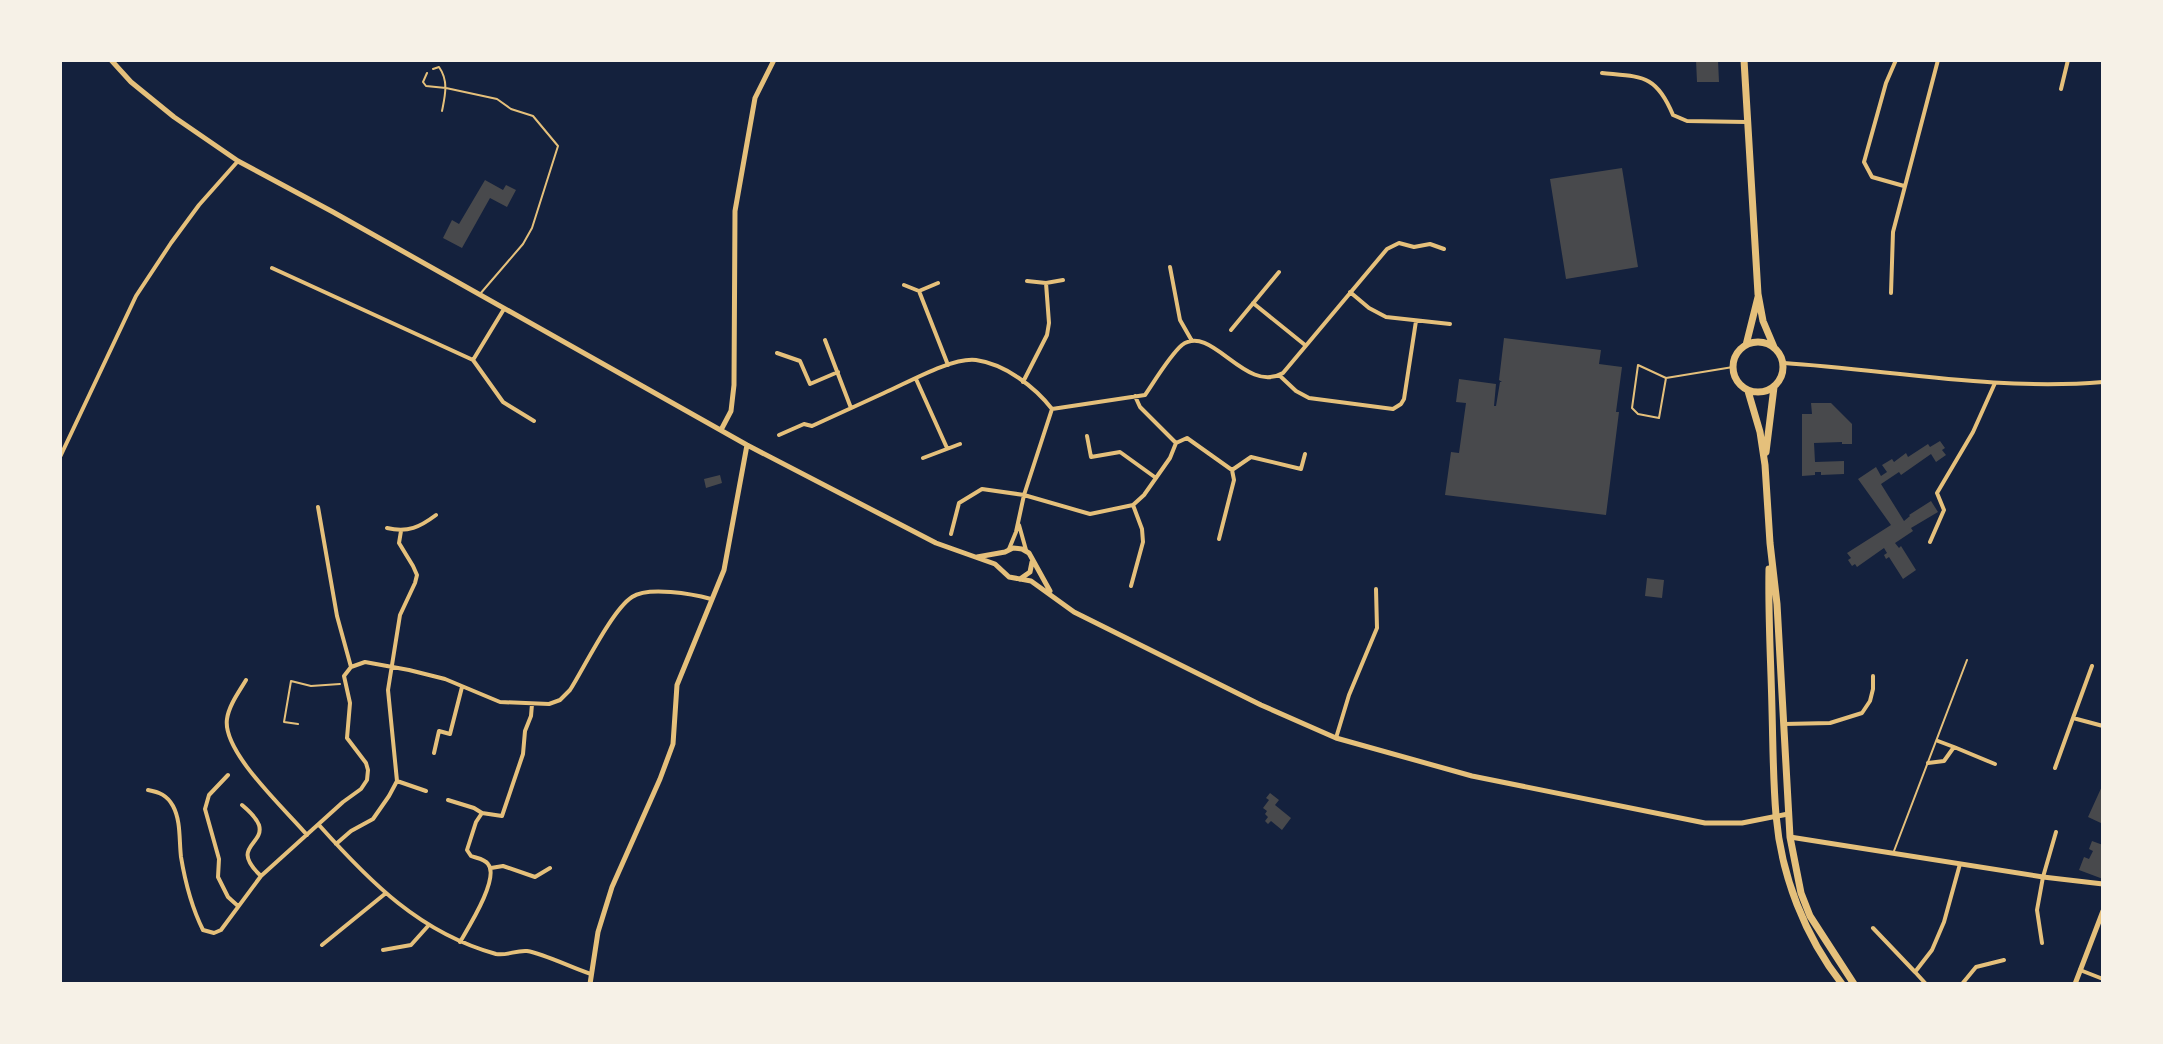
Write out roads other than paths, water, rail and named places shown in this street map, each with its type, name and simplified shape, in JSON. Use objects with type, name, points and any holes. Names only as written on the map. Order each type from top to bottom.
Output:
[{"type":"highway","points":[[1744,60],[1758,294],[1763,321],[1784,363],[1782,377],[1774,387],[1760,393],[1748,391]]},
{"type":"highway","points":[[1746,345],[1758,294]]},
{"type":"highway","points":[[1774,347],[1757,342],[1746,345],[1734,358],[1733,367],[1737,381],[1748,391],[1760,432],[1765,465],[1777,604],[1790,837],[1801,893],[1810,916],[1854,984]]},
{"type":"highway","points":[[1765,465],[1774,387]]},
{"type":"highway","points":[[1770,543],[1768,610],[1776,816],[1795,900],[1825,959],[1842,984]]},
{"type":"street","points":[[111,60],[131,82],[174,117],[238,161],[747,445],[936,543],[995,564],[1009,577],[1031,581],[1074,612],[1261,705],[1336,738],[1472,776],[1705,823],[1742,823],[1788,814]]},
{"type":"street","points":[[721,430],[731,411],[734,385],[735,211],[755,98],[774,60]]},
{"type":"street","points":[[1896,60],[1886,83],[1864,162],[1872,177],[1905,187]]},
{"type":"street","points":[[1891,293],[1893,232],[1938,60]]},
{"type":"street","points":[[2061,89],[2068,60]]},
{"type":"street","points":[[1602,73],[1643,77],[1656,85],[1673,115],[1687,121],[1748,122]]},
{"type":"street","points":[[60,457],[136,296],[199,205],[238,161]]},
{"type":"street","points":[[1052,409],[1145,395],[1180,347],[1192,341],[1209,345],[1250,372],[1269,378],[1279,375],[1392,245],[1405,243],[1414,247],[1430,244],[1444,249]]},
{"type":"street","points":[[1170,267],[1180,320],[1192,341]]},
{"type":"street","points":[[272,268],[473,360],[503,402],[534,421]]},
{"type":"street","points":[[1231,330],[1279,272]]},
{"type":"street","points":[[1027,281],[1046,283],[1063,280]]},
{"type":"street","points":[[904,285],[919,291],[938,283]]},
{"type":"street","points":[[1023,382],[1047,335],[1046,283]]},
{"type":"street","points":[[919,291],[948,365]]},
{"type":"street","points":[[1350,292],[1386,317],[1450,324]]},
{"type":"street","points":[[1253,303],[1305,345]]},
{"type":"street","points":[[473,360],[504,309]]},
{"type":"street","points":[[1279,375],[1309,398],[1371,407],[1397,407],[1405,393],[1416,321]]},
{"type":"street","points":[[825,340],[851,408]]},
{"type":"street","points":[[777,353],[800,361],[810,384],[838,372]]},
{"type":"street","points":[[779,435],[804,424],[812,426],[965,360],[978,360],[1023,382],[1042,396],[1052,409]]},
{"type":"street","points":[[1784,363],[1951,381],[2038,385],[2103,382]]},
{"type":"street","points":[[916,379],[947,448]]},
{"type":"street","points":[[1930,542],[1944,510],[1937,493],[1973,432],[1995,383]]},
{"type":"street","points":[[1135,396],[1140,407],[1176,443]]},
{"type":"street","points":[[1003,572],[1001,561],[1019,523],[1024,495],[1052,409]]},
{"type":"street","points":[[1087,436],[1091,457],[1120,452],[1156,478]]},
{"type":"street","points":[[951,534],[959,503],[982,489],[1024,495],[1090,514],[1133,505],[1144,495],[1170,458],[1176,443],[1187,438],[1232,470],[1234,480],[1219,539]]},
{"type":"street","points":[[923,458],[960,444]]},
{"type":"street","points":[[590,984],[598,932],[612,887],[673,744],[677,685],[724,570],[747,445]]},
{"type":"street","points":[[1232,470],[1251,457],[1301,469],[1305,454]]},
{"type":"street","points":[[1131,586],[1143,542],[1142,529],[1133,505]]},
{"type":"street","points":[[318,507],[334,605],[351,667]]},
{"type":"street","points":[[387,528],[401,531],[424,524],[436,515]]},
{"type":"street","points":[[1019,523],[1026,550],[1052,595]]},
{"type":"street","points":[[336,844],[373,819],[397,781],[388,690],[400,615],[417,575],[399,543],[401,531]]},
{"type":"street","points":[[976,557],[1018,547],[1026,550]]},
{"type":"street","points":[[1017,579],[1030,572],[1031,557]]},
{"type":"street","points":[[1336,738],[1349,695],[1377,628],[1376,589]]},
{"type":"street","points":[[148,790],[162,793],[173,806],[181,860],[197,918],[203,930],[214,933],[221,930],[261,876],[361,789],[367,780],[366,763],[347,738],[350,703],[344,676],[351,667],[365,662],[392,667],[445,679],[500,702],[549,704],[560,700],[570,690],[615,615],[632,596],[647,592],[695,595],[713,600]]},
{"type":"street","points":[[2055,768],[2092,666]]},
{"type":"street","points":[[1784,724],[1830,723],[1862,713],[1870,701],[1873,676]]},
{"type":"street","points":[[246,680],[230,709],[228,737],[248,768],[307,835]]},
{"type":"street","points":[[434,753],[439,731],[450,734],[462,687]]},
{"type":"street","points":[[448,800],[482,813],[502,816],[523,754],[532,704]]},
{"type":"street","points":[[2073,718],[2103,726]]},
{"type":"street","points":[[1938,741],[1995,764]]},
{"type":"street","points":[[1928,763],[1944,761],[1954,747]]},
{"type":"street","points":[[228,775],[209,795],[205,809],[219,859],[218,877],[228,897],[238,906]]},
{"type":"street","points":[[397,781],[426,791]]},
{"type":"street","points":[[242,805],[260,827],[259,834],[249,846],[248,858],[261,876]]},
{"type":"street","points":[[460,942],[491,878],[491,868],[487,862],[471,856],[467,850],[482,813]]},
{"type":"street","points":[[319,825],[386,893],[428,926],[460,942],[501,955],[525,951],[591,974]]},
{"type":"street","points":[[2042,943],[2037,910],[2056,832]]},
{"type":"street","points":[[1790,837],[2103,884]]},
{"type":"street","points":[[1915,972],[1932,950],[1944,922],[1960,864]]},
{"type":"street","points":[[491,868],[503,866],[535,877],[550,868]]},
{"type":"street","points":[[322,945],[386,893]]},
{"type":"street","points":[[2075,984],[2103,911]]},
{"type":"street","points":[[383,950],[411,945],[428,926]]},
{"type":"street","points":[[1873,928],[1926,984]]},
{"type":"street","points":[[1962,984],[1976,967],[2004,960]]},
{"type":"street","points":[[2080,970],[2103,979]]},
{"type":"lane","points":[[433,69],[439,67],[446,88],[442,111]]},
{"type":"lane","points":[[427,73],[423,82],[426,86],[497,99],[511,109],[533,116],[558,146],[532,228],[523,244],[479,294]]},
{"type":"lane","points":[[1666,378],[1659,418],[1638,414],[1632,408],[1638,365],[1666,378],[1733,367]]},
{"type":"lane","points":[[1894,853],[1967,660]]}]
